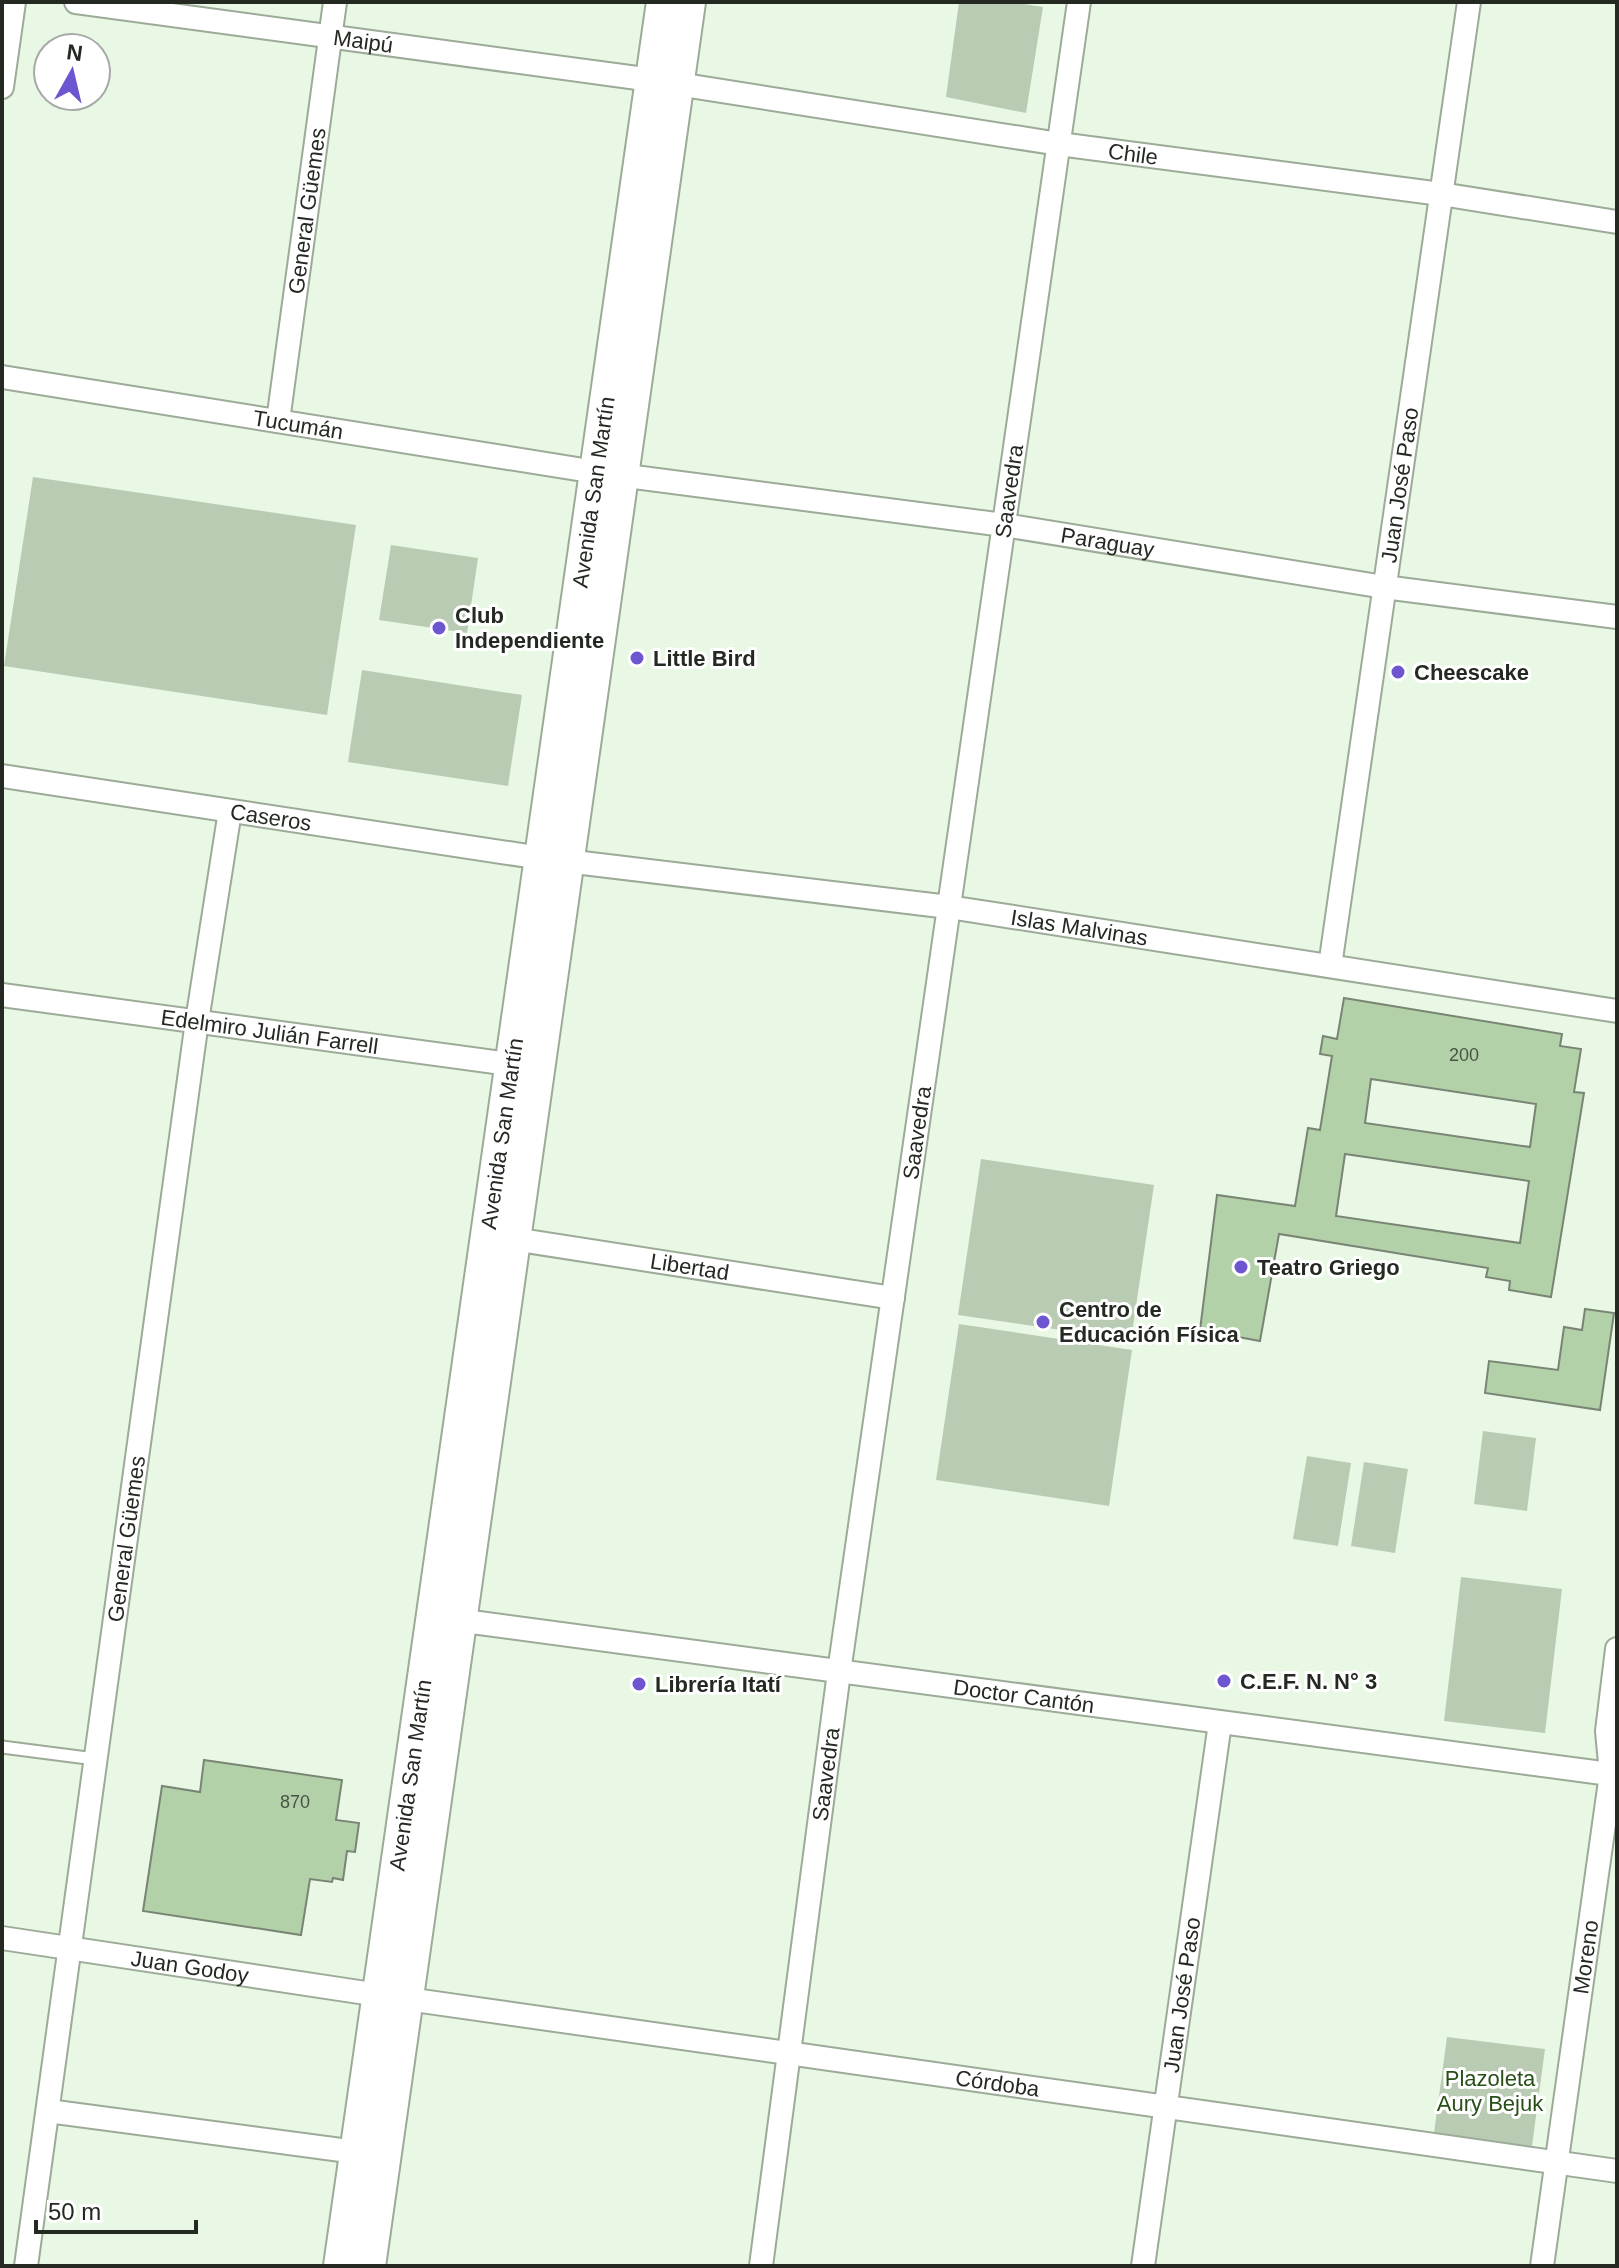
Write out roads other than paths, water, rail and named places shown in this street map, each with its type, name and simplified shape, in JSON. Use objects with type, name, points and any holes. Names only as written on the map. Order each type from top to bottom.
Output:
[{"type":"main road","name":"Avenida San Martín","points":[[663,2],[665,82]]},
{"type":"main road","name":"Avenida San Martín","points":[[369,2266],[393,1997],[524,1066],[665,82],[689,2]]},
{"type":"main road","name":"Avenida San Martín","points":[[340,2266],[356,2152],[393,1997]]},
{"type":"street","points":[[2,87],[14,2]]},
{"type":"street","name":"Maipú","points":[[76,2],[665,82]]},
{"type":"street","name":"General Güemes","points":[[278,421],[335,2]]},
{"type":"street","name":"Saavedra","points":[[761,2266],[839,1672],[1079,2]]},
{"type":"street","name":"Juan José Paso","points":[[1330,966],[1469,2]]},
{"type":"street","name":"Chile","points":[[665,82],[1059,144],[1441,194],[1617,222]]},
{"type":"street","name":"Tucumán","points":[[2,377],[609,473]]},
{"type":"street","name":"Paraguay","points":[[609,473],[1004,525],[1384,587],[1617,617]]},
{"type":"street","name":"Caseros","points":[[2,776],[554,860]]},
{"type":"street","name":"General Güemes","points":[[26,2266],[197,1021],[230,811]]},
{"type":"street","name":"Islas Malvinas","points":[[554,860],[949,907],[1617,1011]]},
{"type":"street","name":"Edelmiro Julián Farrell","points":[[2,995],[524,1066]]},
{"type":"street","name":"Libertad","points":[[500,1237],[893,1298]]},
{"type":"street","name":"Doctor Cantón","points":[[446,1619],[1614,1774]]},
{"type":"street","name":"Moreno","points":[[1542,2266],[1614,1774],[1607,1731],[1617,1649]]},
{"type":"street","name":"Juan José Paso","points":[[1143,2266],[1220,1723]]},
{"type":"street","name":"Juan Godoy","points":[[2,1938],[393,1997]]},
{"type":"street","name":"Córdoba","points":[[393,1997],[1617,2171]]},
{"type":"street","points":[[48,2111],[356,2152]]},
{"type":"lane","points":[[2,1747],[95,1759]]},
{"type":"place","name":"Club Independiente","points":[[439,628]]},
{"type":"place","name":"Little Bird","points":[[637,658]]},
{"type":"place","name":"Cheescake","points":[[1398,672]]},
{"type":"place","name":"Teatro Griego","points":[[1241,1267]]},
{"type":"place","name":"Centro de Educación Física","points":[[1043,1322]]},
{"type":"place","name":"C.E.F. N. N° 3","points":[[1224,1681]]},
{"type":"place","name":"Librería Itatí","points":[[639,1684]]},
{"type":"park label","name":"Plazoleta Aury Bejuk","points":[[1490,2090]]}]
